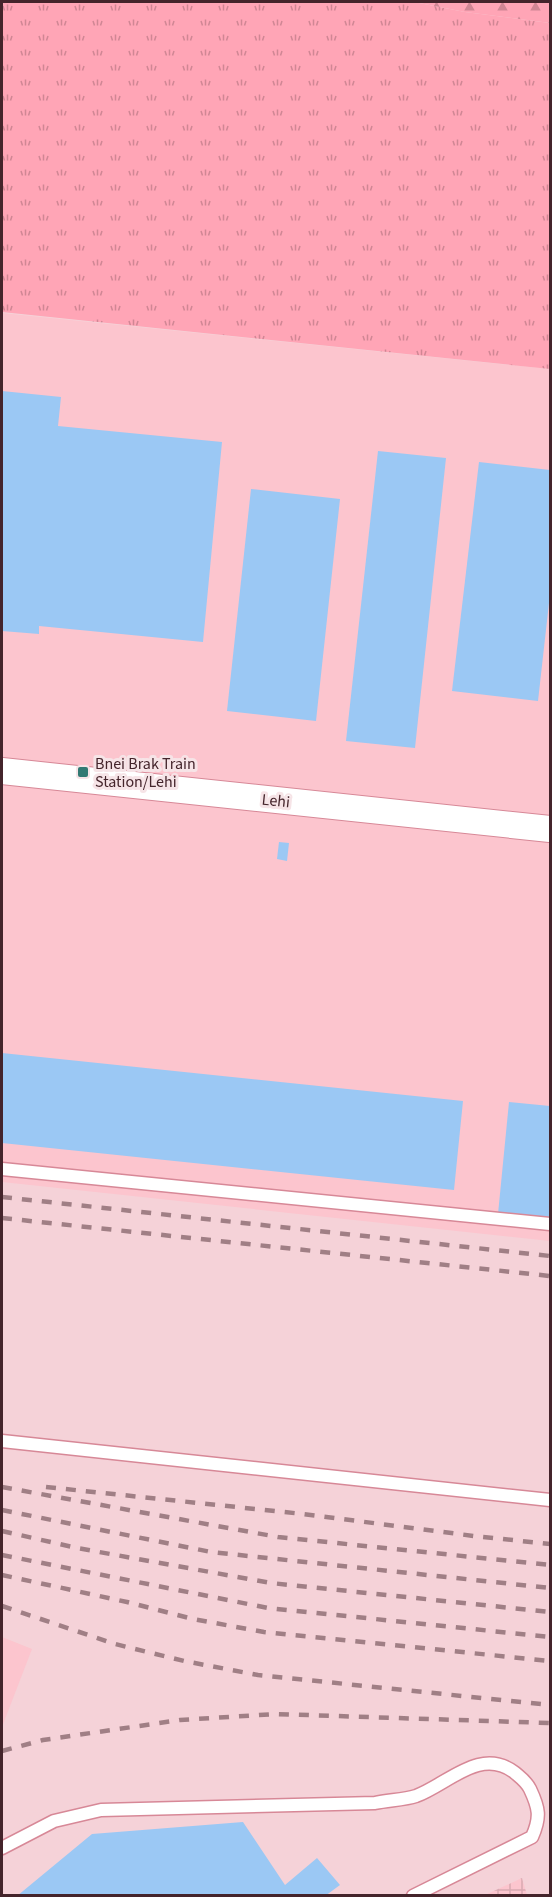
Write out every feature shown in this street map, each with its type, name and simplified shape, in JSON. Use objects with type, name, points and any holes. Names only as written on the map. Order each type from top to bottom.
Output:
[{"type":"street","name":"Lehi","points":[[2,771],[550,830]]},
{"type":"lane","points":[[2,1169],[550,1224]]},
{"type":"lane","points":[[2,1441],[550,1500]]},
{"type":"lane","points":[[2,1848],[54,1821],[101,1810],[375,1803],[416,1796],[459,1772],[484,1763],[504,1765],[526,1781],[536,1802],[539,1821],[532,1837],[413,1896]]},
{"type":"shaded area","points":[[2,313],[550,369],[550,1241],[2,1182]]},
{"type":"shaded area","points":[[2,1637],[32,1649],[2,1727]]},
{"type":"shaded area","points":[[522,1878],[527,1895],[485,1895]]},
{"type":"green space","points":[[2,2],[414,2],[465,12],[550,23],[550,369],[2,312]]},
{"type":"green space","points":[[414,2],[550,2],[550,23],[465,12]]},
{"type":"building","points":[[2,391],[61,397],[58,426],[222,442],[203,642],[39,626],[39,634],[2,631]]},
{"type":"building","points":[[378,451],[446,458],[415,748],[346,741]]},
{"type":"building","points":[[479,462],[550,470],[550,594],[538,701],[452,691]]},
{"type":"building","points":[[251,489],[340,499],[316,721],[227,711]]},
{"type":"building","points":[[279,842],[289,843],[287,861],[277,859]]},
{"type":"building","points":[[2,1053],[463,1101],[454,1190],[2,1143]]},
{"type":"building","points":[[509,1102],[550,1106],[550,1219],[498,1214]]},
{"type":"building","points":[[243,1822],[285,1885],[317,1858],[340,1885],[325,1896],[17,1896],[92,1834]]},
{"type":"railway","points":[[2,1197],[550,1256]]},
{"type":"railway","points":[[2,1218],[550,1276]]},
{"type":"railway","points":[[2,1487],[278,1537],[550,1565]]},
{"type":"railway","points":[[46,1487],[303,1514],[550,1544]]},
{"type":"railway","points":[[2,1510],[211,1552],[550,1588]]},
{"type":"railway","points":[[2,1531],[77,1548],[271,1583],[550,1612]]},
{"type":"railway","points":[[2,1555],[268,1608],[550,1637]]},
{"type":"railway","points":[[2,1575],[193,1619],[264,1632],[550,1661]]},
{"type":"railway","points":[[2,1606],[115,1644],[184,1661],[258,1675],[550,1705]]},
{"type":"railway","points":[[2,1751],[43,1740],[180,1720],[275,1714],[550,1723]]},
{"type":"place","name":"Bnei Brak Train Station/Lehi","points":[[83,772]]}]
